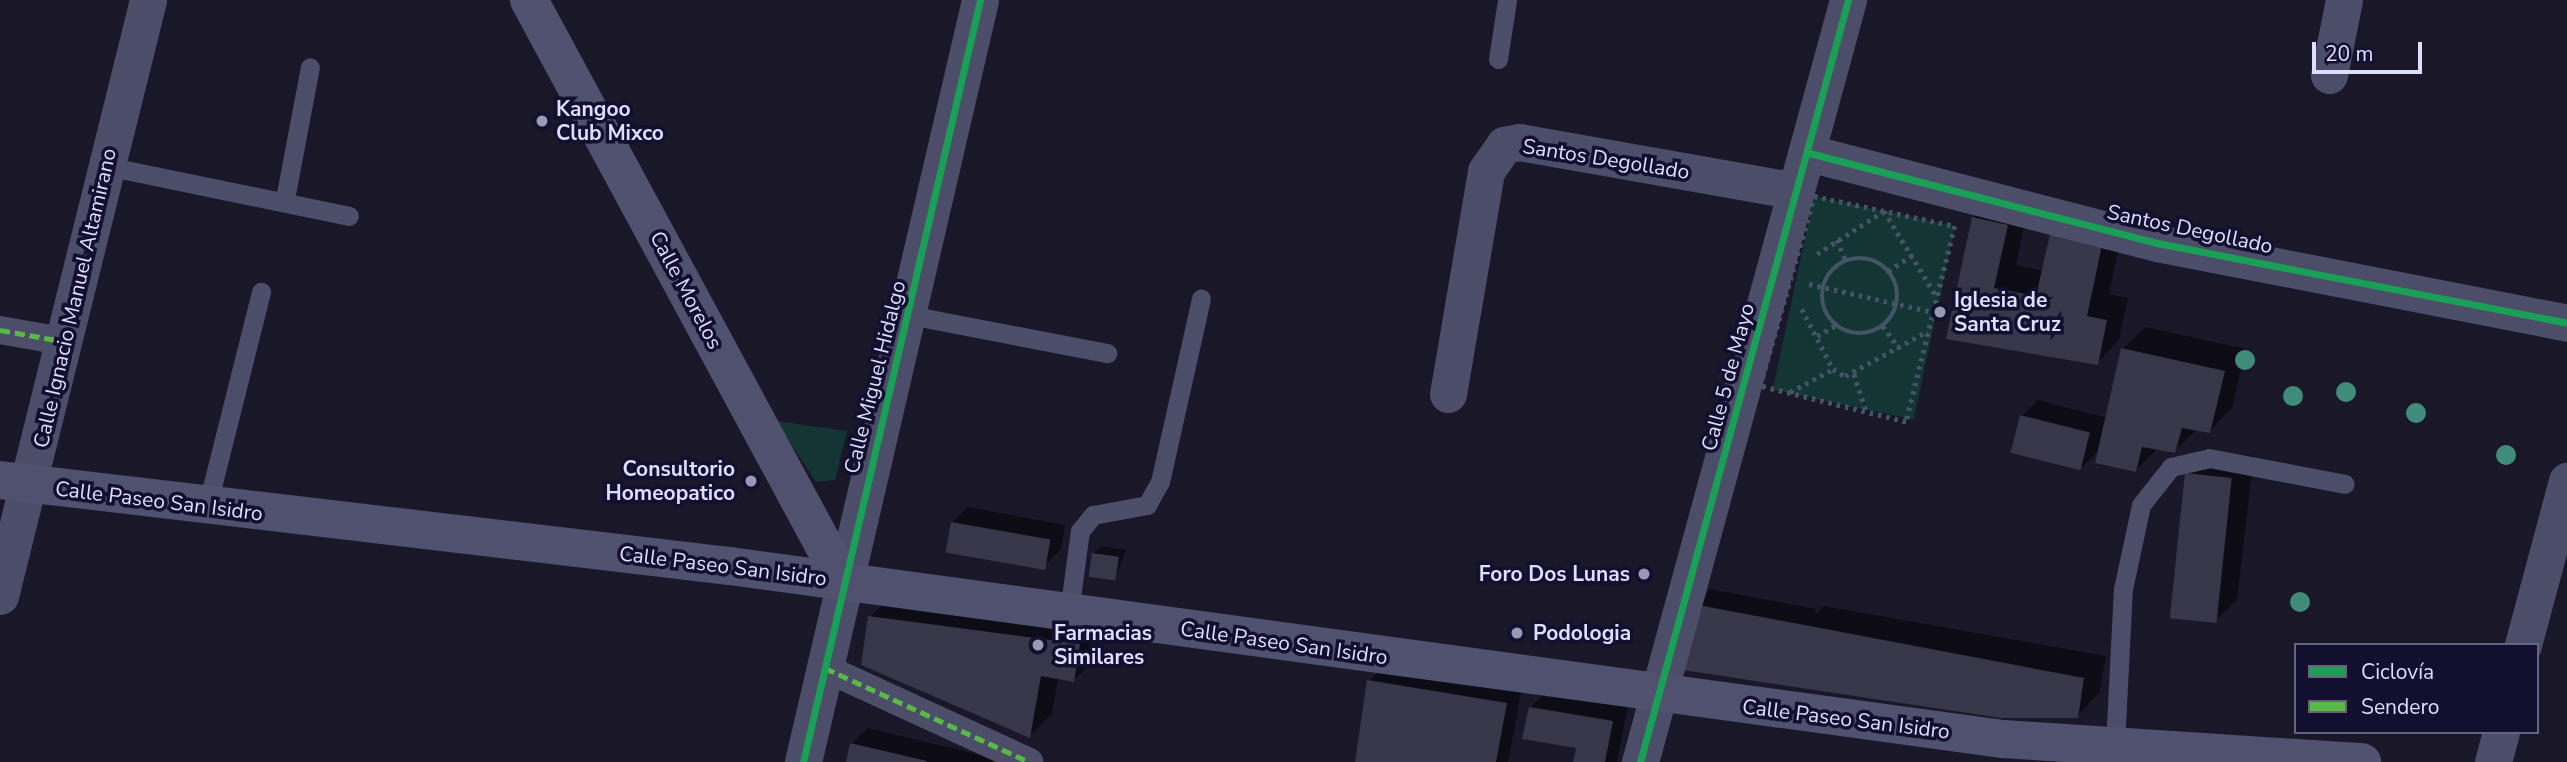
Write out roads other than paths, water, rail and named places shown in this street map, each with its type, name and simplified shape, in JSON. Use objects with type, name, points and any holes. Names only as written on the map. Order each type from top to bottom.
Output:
[{"type":"main road","name":"Calle Morelos","points":[[529,0],[844,581]]},
{"type":"main road","name":"Calle Paseo San Isidro","points":[[16,482],[207,507],[844,581],[1660,695],[2003,739],[2115,745],[2160,755],[2362,762]]},
{"type":"street","name":"Calle Ignacio Manuel Altamirano","points":[[0,596],[16,482],[62,341],[148,0]]},
{"type":"street","name":"Calle Miguel Hidalgo","points":[[803,762],[980,0]]},
{"type":"street","name":"Calle 5 de Mayo","points":[[1640,762],[1809,153],[1848,0]]},
{"type":"street","points":[[2329,75],[2344,0]]},
{"type":"street","name":"Santos Degollado","points":[[1448,394],[1486,171],[1504,145],[1520,142],[1797,191]]},
{"type":"street","name":"Santos Degollado","points":[[1809,153],[2157,243],[2567,323]]},
{"type":"street","points":[[0,330],[62,341]]},
{"type":"street","points":[[2524,643],[2555,569],[2567,481]]},
{"type":"street","points":[[824,668],[1029,762]]},
{"type":"street","points":[[2493,762],[2500,734]]},
{"type":"lane","points":[[1497,60],[1507,0]]},
{"type":"lane","points":[[285,199],[310,67]]},
{"type":"lane","points":[[106,166],[285,199],[349,216]]},
{"type":"lane","points":[[207,507],[261,292]]},
{"type":"lane","points":[[1069,612],[1080,531],[1093,515],[1147,505],[1160,482],[1201,299]]},
{"type":"lane","points":[[908,315],[1107,353]]},
{"type":"lane","points":[[2115,745],[2123,589],[2141,505],[2171,467],[2209,458],[2345,484]]},
{"type":"place","name":"Kangoo Club Mixco","points":[[542,121]]},
{"type":"place","name":"Iglesia de Santa Cruz","points":[[1940,312]]},
{"type":"place","name":"Consultorio Homeopatico","points":[[751,481]]},
{"type":"place","name":"Foro Dos Lunas","points":[[1644,574]]},
{"type":"place","name":"Podologia","points":[[1517,633]]},
{"type":"place","name":"Farmacias Similares","points":[[1038,645]]}]
